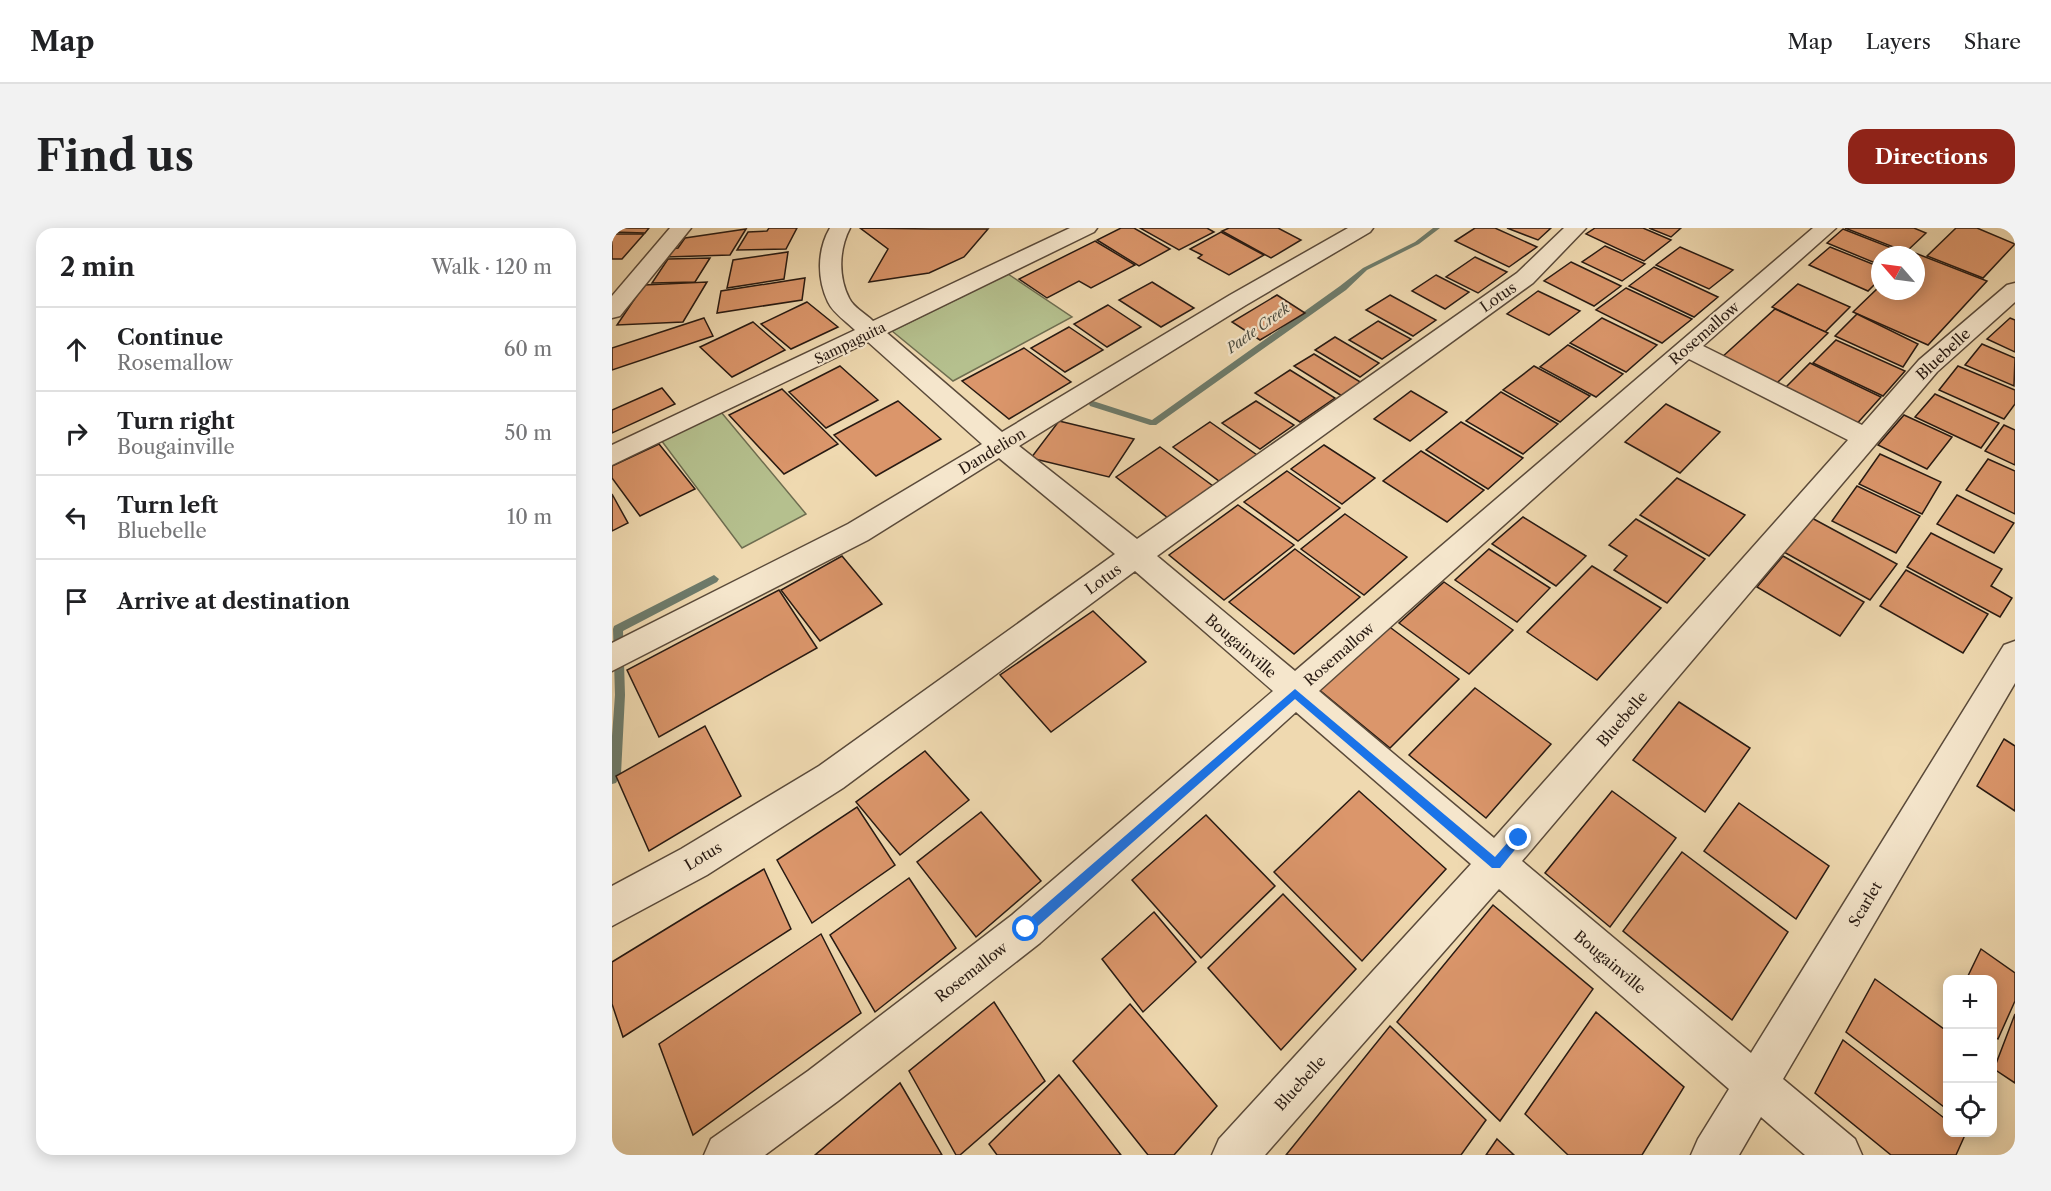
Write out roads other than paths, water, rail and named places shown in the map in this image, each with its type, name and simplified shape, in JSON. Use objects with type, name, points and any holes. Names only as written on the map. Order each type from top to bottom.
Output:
[{"type":"street","points":[[612,311],[681,228]]},
{"type":"street","name":"Bougainville","points":[[840,228],[834,239],[830,272],[839,302],[872,333],[1002,446],[1136,555],[1839,1155]]},
{"type":"street","name":"Sampaguita","points":[[612,456],[1087,228]]},
{"type":"street","name":"Dandelion","points":[[622,653],[858,532],[1238,300],[1363,228]]},
{"type":"street","name":"Lotus","points":[[612,907],[694,862],[831,777],[1136,555],[1525,278],[1576,228]]},
{"type":"street","name":"Rosemallow","points":[[727,1155],[841,1072],[1026,929],[1826,228]]},
{"type":"street","name":"Bluebelle","points":[[1235,1155],[1496,864],[1928,366],[2015,290]]},
{"type":"street","points":[[1687,348],[1866,438]]},
{"type":"street","name":"Scarlet","points":[[1714,1155],[2015,654]]},
{"type":"waterway","name":"Paete Creek","points":[[1093,404],[1153,423],[1343,288],[1365,269],[1417,243],[1437,228]]},
{"type":"waterway","name":"Paete Creek","points":[[612,779],[615,774],[620,695],[618,629],[714,579]]}]
